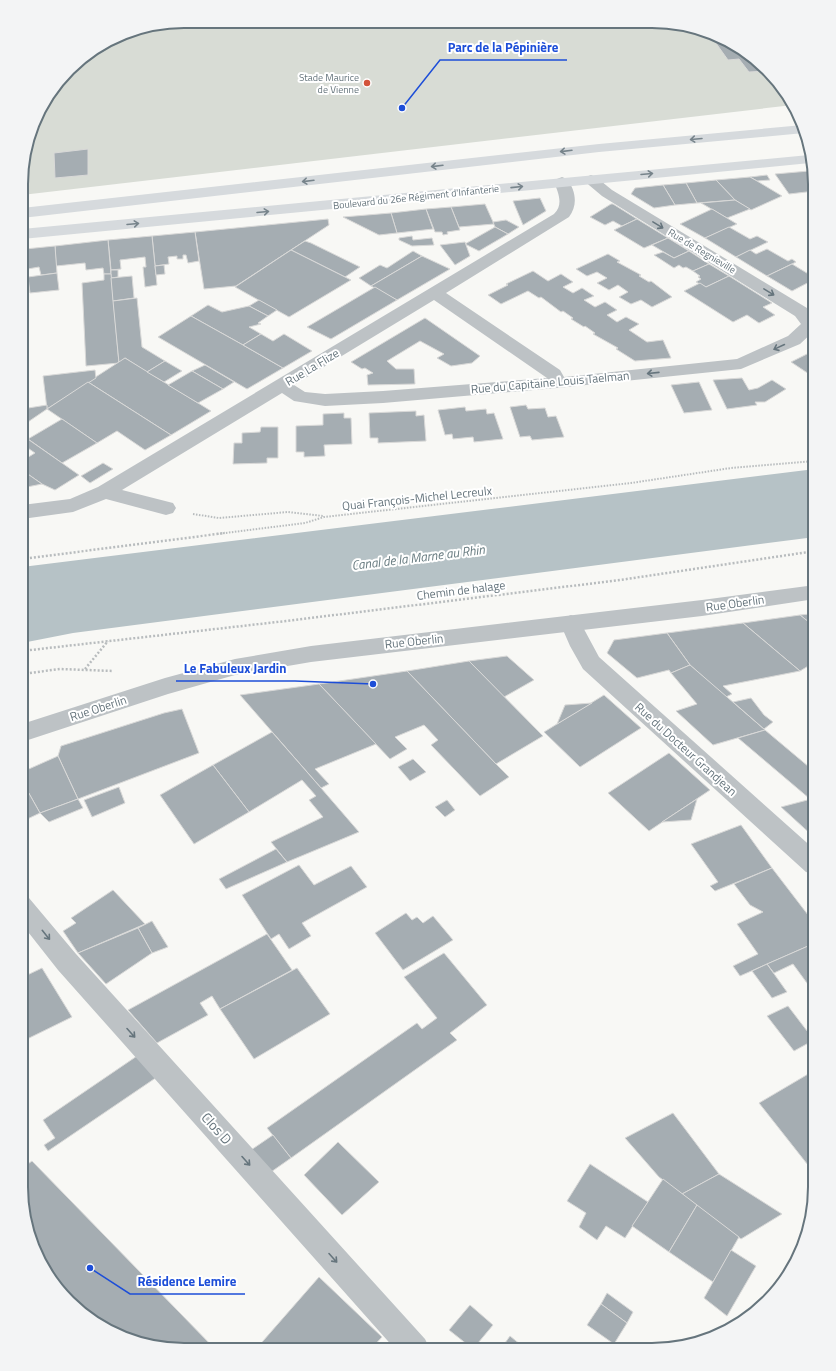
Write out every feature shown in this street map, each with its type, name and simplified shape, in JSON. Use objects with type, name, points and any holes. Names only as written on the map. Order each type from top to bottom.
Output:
[{"type":"main road","points":[[734,135],[794,120]]},
{"type":"main road","points":[[28,212],[599,148],[798,129]]},
{"type":"main road","name":"Boulevard du 26e Régiment d'Infanterie","points":[[28,234],[806,159]]},
{"type":"main road","points":[[52,232],[108,216],[484,175]]},
{"type":"street","name":"Rue de Regnieville","points":[[591,180],[607,193],[801,312],[808,322]]},
{"type":"street","name":"Rue La Flize","points":[[28,511],[73,504],[105,492],[564,214],[567,206],[566,192],[562,182]]},
{"type":"street","points":[[435,293],[554,374],[557,382]]},
{"type":"street","name":"Rue du Capitaine Louis Taelman","points":[[281,385],[300,397],[325,400],[383,397],[557,382],[741,364],[794,340],[808,327]]},
{"type":"street","points":[[105,492],[166,508]]},
{"type":"street","name":"Rue Oberlin","points":[[28,732],[158,688],[235,667],[310,654],[392,643],[571,623],[808,593]]},
{"type":"street","name":"Rue du Docteur Grandjean","points":[[571,623],[581,646],[591,663],[808,859]]},
{"type":"lane","name":"Clos D","points":[[28,914],[67,962],[410,1343]]},
{"type":"path","name":"Quai François-Michel Lecreulx","points":[[28,558],[306,523],[324,516],[632,483],[731,468],[808,462]]},
{"type":"path","points":[[166,508],[219,518],[288,512],[324,516]]},
{"type":"path","name":"Chemin de halage","points":[[28,650],[612,581],[808,552]]},
{"type":"path","points":[[28,673],[60,669],[85,670],[108,641]]},
{"type":"shaded area","name":"Stade Maurice de Vienne","points":[[164,29],[672,29],[702,36],[739,54],[769,81],[787,106],[28,194],[29,164],[36,134],[44,115],[60,89],[81,67],[97,54],[134,36]]},
{"type":"water","name":"Canal de la Marne au Rhin","points":[[808,470],[808,538],[73,633],[28,642],[28,566]]},
{"type":"building","points":[[715,41],[739,54],[759,71],[749,72],[739,59],[728,60]]},
{"type":"building","points":[[88,149],[88,175],[55,178],[54,153]]},
{"type":"building","points":[[808,171],[808,192],[789,194],[775,174]]},
{"type":"building","points":[[767,175],[770,180],[757,181],[750,177]]},
{"type":"building","points":[[750,177],[782,196],[751,210],[735,200],[716,180]]},
{"type":"building","points":[[716,180],[735,200],[697,203],[686,183]]},
{"type":"building","points":[[686,183],[697,203],[675,205],[663,185]]},
{"type":"building","points":[[663,185],[675,205],[654,208],[631,194],[635,188]]},
{"type":"building","points":[[540,198],[546,211],[523,225],[513,201]]},
{"type":"building","points":[[735,200],[750,209],[727,218],[701,203]]},
{"type":"building","points":[[485,204],[494,224],[459,227],[451,207]]},
{"type":"building","points":[[611,204],[637,219],[622,226],[613,221],[605,225],[590,217]]},
{"type":"building","points":[[451,207],[460,230],[447,232],[448,234],[443,235],[442,232],[435,232],[426,209]]},
{"type":"building","points":[[426,209],[433,229],[397,233],[391,213]]},
{"type":"building","points":[[712,209],[737,224],[705,238],[680,224]]},
{"type":"building","points":[[391,213],[397,233],[379,235],[343,217]]},
{"type":"building","points":[[328,219],[329,225],[236,286],[204,289],[195,232]]},
{"type":"building","points":[[637,219],[668,238],[644,248],[614,230]]},
{"type":"building","points":[[506,220],[519,227],[508,234],[495,227],[493,222]]},
{"type":"building","points":[[495,227],[508,234],[479,251],[465,244]]},
{"type":"building","points":[[729,227],[750,239],[757,236],[768,242],[736,257],[705,238]]},
{"type":"building","points":[[195,232],[199,261],[188,263],[186,255],[183,255],[183,259],[177,259],[177,256],[168,257],[169,264],[155,266],[152,236]]},
{"type":"building","points":[[152,236],[157,285],[145,287],[143,267],[146,267],[145,257],[120,260],[121,269],[111,270],[108,240]]},
{"type":"building","points":[[412,236],[413,240],[432,238],[434,245],[412,246],[399,240],[399,238]]},
{"type":"building","points":[[668,238],[689,251],[674,258],[652,245]]},
{"type":"building","points":[[108,240],[111,274],[104,274],[103,268],[86,270],[85,263],[56,266],[55,246]]},
{"type":"building","points":[[305,241],[360,267],[345,277],[291,250]]},
{"type":"building","points":[[465,242],[470,256],[455,265],[440,245]]},
{"type":"building","points":[[55,246],[57,273],[41,275],[39,267],[28,269],[28,249]]},
{"type":"building","points":[[767,249],[788,261],[792,259],[796,262],[767,276],[736,257],[750,250],[756,254]]},
{"type":"building","points":[[291,250],[351,280],[289,317],[235,287]]},
{"type":"building","points":[[413,251],[422,256],[371,286],[359,278],[380,265],[387,268]]},
{"type":"building","points":[[689,251],[709,264],[693,271],[679,265],[674,268],[654,255],[663,252],[674,258]]},
{"type":"building","points":[[608,254],[620,261],[617,262],[641,275],[639,276],[649,282],[651,281],[672,297],[652,307],[641,300],[631,304],[619,297],[628,292],[618,285],[609,290],[597,283],[607,278],[597,272],[587,276],[576,269]]},
{"type":"building","points":[[422,256],[450,269],[397,300],[371,286]]},
{"type":"building","points":[[709,264],[729,276],[706,287],[696,282],[701,279],[698,277],[700,276],[693,271]]},
{"type":"building","points":[[792,264],[808,274],[808,283],[792,291],[767,276]]},
{"type":"building","points":[[164,265],[165,274],[156,275],[155,266]]},
{"type":"building","points":[[111,270],[118,270],[118,277],[111,278]]},
{"type":"building","points":[[533,271],[548,281],[561,274],[573,282],[563,287],[573,293],[582,288],[594,296],[584,300],[595,307],[605,302],[617,310],[607,315],[617,322],[626,317],[639,324],[629,330],[647,342],[663,340],[671,358],[635,361],[616,349],[618,348],[593,334],[595,333],[585,326],[584,327],[571,319],[573,318],[563,311],[561,312],[541,297],[539,298],[528,291],[501,304],[488,295],[508,285],[506,284]]},
{"type":"building","points":[[57,273],[59,290],[30,293],[28,277]]},
{"type":"building","points":[[104,274],[111,274],[119,363],[86,366],[82,283],[104,280]]},
{"type":"building","points":[[132,276],[134,298],[113,301],[111,278]]},
{"type":"building","points":[[729,276],[772,303],[763,307],[775,315],[759,323],[747,315],[733,322],[684,291],[700,283],[706,287]]},
{"type":"building","points":[[375,287],[397,300],[331,339],[307,327]]},
{"type":"building","points":[[137,298],[142,347],[165,361],[147,372],[125,358],[119,363],[113,301]]},
{"type":"building","points":[[259,300],[277,310],[268,316],[249,306]]},
{"type":"building","points":[[208,305],[222,312],[249,306],[268,316],[258,323],[261,324],[249,327],[261,334],[243,345],[191,316]]},
{"type":"building","points":[[191,316],[283,368],[247,389],[158,337]]},
{"type":"building","points":[[425,318],[480,356],[472,363],[451,366],[437,358],[444,354],[420,341],[387,361],[396,369],[414,369],[415,384],[368,385],[367,375],[373,373],[365,368],[362,369],[351,362]]},
{"type":"building","points":[[261,334],[273,341],[284,334],[312,351],[283,368],[243,345]]},
{"type":"building","points":[[808,354],[808,373],[791,362]]},
{"type":"building","points":[[125,358],[211,411],[171,435],[88,382]]},
{"type":"building","points":[[165,361],[182,371],[164,382],[147,372]]},
{"type":"building","points":[[205,365],[234,382],[223,389],[192,371]]},
{"type":"building","points":[[95,370],[96,378],[47,409],[43,376]]},
{"type":"building","points":[[192,371],[223,389],[198,403],[168,385]]},
{"type":"building","points":[[742,378],[749,390],[758,388],[772,380],[786,389],[765,402],[755,402],[757,405],[727,409],[713,380]]},
{"type":"building","points":[[88,382],[171,435],[145,450],[117,431],[97,443],[47,409]]},
{"type":"building","points":[[699,382],[712,410],[684,413],[671,385]]},
{"type":"building","points":[[47,405],[47,409],[28,422],[28,408]]},
{"type":"building","points":[[526,405],[528,409],[545,408],[548,417],[556,416],[564,437],[532,440],[530,436],[520,437],[510,407]]},
{"type":"building","points":[[465,407],[466,411],[486,409],[487,414],[494,413],[503,439],[474,442],[473,437],[453,439],[452,434],[445,435],[438,410]]},
{"type":"building","points":[[416,411],[416,416],[424,415],[426,441],[378,443],[378,438],[370,438],[369,413]]},
{"type":"building","points":[[344,413],[344,418],[351,418],[352,444],[324,445],[325,456],[304,457],[304,452],[296,452],[296,426],[323,425],[323,414]]},
{"type":"building","points":[[62,419],[97,443],[62,463],[28,439]]},
{"type":"building","points":[[261,427],[278,427],[278,458],[267,458],[267,463],[233,464],[234,443],[242,443],[242,433],[260,432]]},
{"type":"building","points":[[28,439],[79,475],[55,490],[42,484],[28,474],[28,457],[35,453],[28,448]]},
{"type":"building","points":[[103,463],[113,469],[90,483],[81,476]]},
{"type":"building","points":[[28,474],[42,484],[28,487]]},
{"type":"building","points":[[808,614],[808,621],[800,615]]},
{"type":"building","points":[[800,615],[808,621],[808,666],[800,671],[743,623]]},
{"type":"building","points":[[743,623],[800,671],[723,686],[732,694],[726,697],[690,665],[667,633]]},
{"type":"building","points":[[667,633],[690,665],[671,673],[669,670],[637,678],[607,653],[614,640]]},
{"type":"building","points":[[507,656],[534,680],[504,697],[469,661]]},
{"type":"building","points":[[469,661],[543,736],[496,764],[407,671]]},
{"type":"building","points":[[690,665],[765,730],[713,745],[676,711],[697,704],[671,673]]},
{"type":"building","points":[[407,671],[509,777],[480,796],[431,745],[438,740],[424,725],[395,737],[407,749],[390,759],[319,684]]},
{"type":"building","points":[[319,684],[376,744],[315,769],[329,784],[321,788],[240,695]]},
{"type":"building","points":[[604,695],[641,728],[580,767],[544,732]]},
{"type":"building","points":[[751,698],[764,715],[773,722],[764,729],[733,702]]},
{"type":"building","points":[[592,703],[557,724],[565,705]]},
{"type":"building","points":[[182,709],[199,753],[78,799],[58,756],[61,746],[164,713]]},
{"type":"building","points":[[765,730],[808,766],[808,797],[738,738]]},
{"type":"building","points":[[272,732],[359,832],[287,862],[271,842],[323,817],[309,800],[316,796],[302,780],[249,812],[213,765]]},
{"type":"building","points":[[669,753],[710,790],[649,831],[608,793]]},
{"type":"building","points":[[58,756],[78,799],[40,813],[28,792],[28,769]]},
{"type":"building","points":[[413,759],[426,772],[410,781],[398,767]]},
{"type":"building","points":[[213,765],[249,812],[194,844],[160,795]]},
{"type":"building","points":[[119,787],[125,803],[92,817],[84,800]]},
{"type":"building","points":[[28,792],[40,813],[28,819]]},
{"type":"building","points":[[78,799],[83,808],[49,822],[40,813]]},
{"type":"building","points":[[697,799],[691,820],[662,822]]},
{"type":"building","points":[[447,800],[455,810],[445,817],[435,807]]},
{"type":"building","points":[[808,800],[808,832],[781,807]]},
{"type":"building","points":[[741,825],[772,868],[715,891],[710,886],[718,882],[691,844]]},
{"type":"building","points":[[276,849],[287,862],[226,889],[219,879]]},
{"type":"building","points":[[299,865],[314,885],[351,866],[367,887],[302,923],[311,936],[289,949],[279,934],[271,939],[242,895]]},
{"type":"building","points":[[772,868],[808,915],[808,946],[740,976],[733,966],[758,954],[737,924],[763,912],[750,905],[734,884]]},
{"type":"building","points":[[113,890],[145,924],[78,953],[63,931],[76,923],[71,918]]},
{"type":"building","points":[[406,913],[412,920],[417,917],[423,923],[433,916],[453,940],[403,970],[375,933]]},
{"type":"building","points":[[152,921],[168,947],[152,953],[138,928]]},
{"type":"building","points":[[138,928],[152,953],[106,984],[78,953]]},
{"type":"building","points":[[267,934],[292,970],[220,1009],[212,996],[200,1003],[208,1015],[157,1043],[128,1010]]},
{"type":"building","points":[[808,946],[808,984],[793,964],[774,973],[767,964]]},
{"type":"building","points":[[444,953],[487,1005],[450,1033],[457,1040],[291,1158],[267,1128],[417,1023],[422,1029],[437,1018],[404,977]]},
{"type":"building","points":[[767,964],[787,992],[772,998],[752,971]]},
{"type":"building","points":[[42,968],[72,1017],[28,1039],[28,975]]},
{"type":"building","points":[[297,968],[330,1014],[254,1059],[220,1009]]},
{"type":"building","points":[[788,1006],[808,1032],[808,1043],[794,1051],[767,1016]]},
{"type":"building","points":[[137,1056],[157,1077],[48,1151],[44,1145],[55,1138],[43,1120]]},
{"type":"building","points":[[808,1074],[808,1165],[759,1103]]},
{"type":"building","points":[[673,1113],[719,1174],[682,1194],[659,1177],[625,1138]]},
{"type":"building","points":[[273,1135],[291,1158],[271,1172],[251,1150]]},
{"type":"building","points":[[338,1142],[379,1182],[342,1215],[304,1175]]},
{"type":"building","points":[[32,1161],[209,1343],[164,1342],[134,1335],[97,1317],[81,1304],[54,1274],[36,1237],[29,1207],[28,1164]]},
{"type":"building","points":[[590,1164],[648,1202],[625,1238],[606,1226],[597,1240],[579,1227],[586,1213],[567,1201]]},
{"type":"building","points":[[719,1174],[782,1214],[741,1239],[682,1194]]},
{"type":"building","points":[[663,1179],[697,1205],[669,1252],[632,1226]]},
{"type":"building","points":[[697,1205],[739,1237],[713,1282],[669,1252]]},
{"type":"building","points":[[731,1250],[756,1266],[727,1316],[704,1298]]},
{"type":"building","points":[[319,1277],[382,1337],[376,1343],[261,1343]]},
{"type":"building","points":[[607,1293],[633,1312],[627,1323],[601,1304]]},
{"type":"building","points":[[601,1304],[627,1323],[615,1343],[587,1325]]},
{"type":"building","points":[[470,1305],[493,1325],[478,1343],[465,1343],[449,1330]]},
{"type":"building","points":[[510,1336],[518,1343],[505,1343]]},
{"type":"place","name":"Stade Maurice de Vienne","points":[[367,83]]},
{"type":"place","name":"Parc de la Pépinière","points":[[402,108]]},
{"type":"place","name":"Le Fabuleux Jardin","points":[[373,684]]},
{"type":"place","name":"Résidence Lemire","points":[[90,1268]]}]
